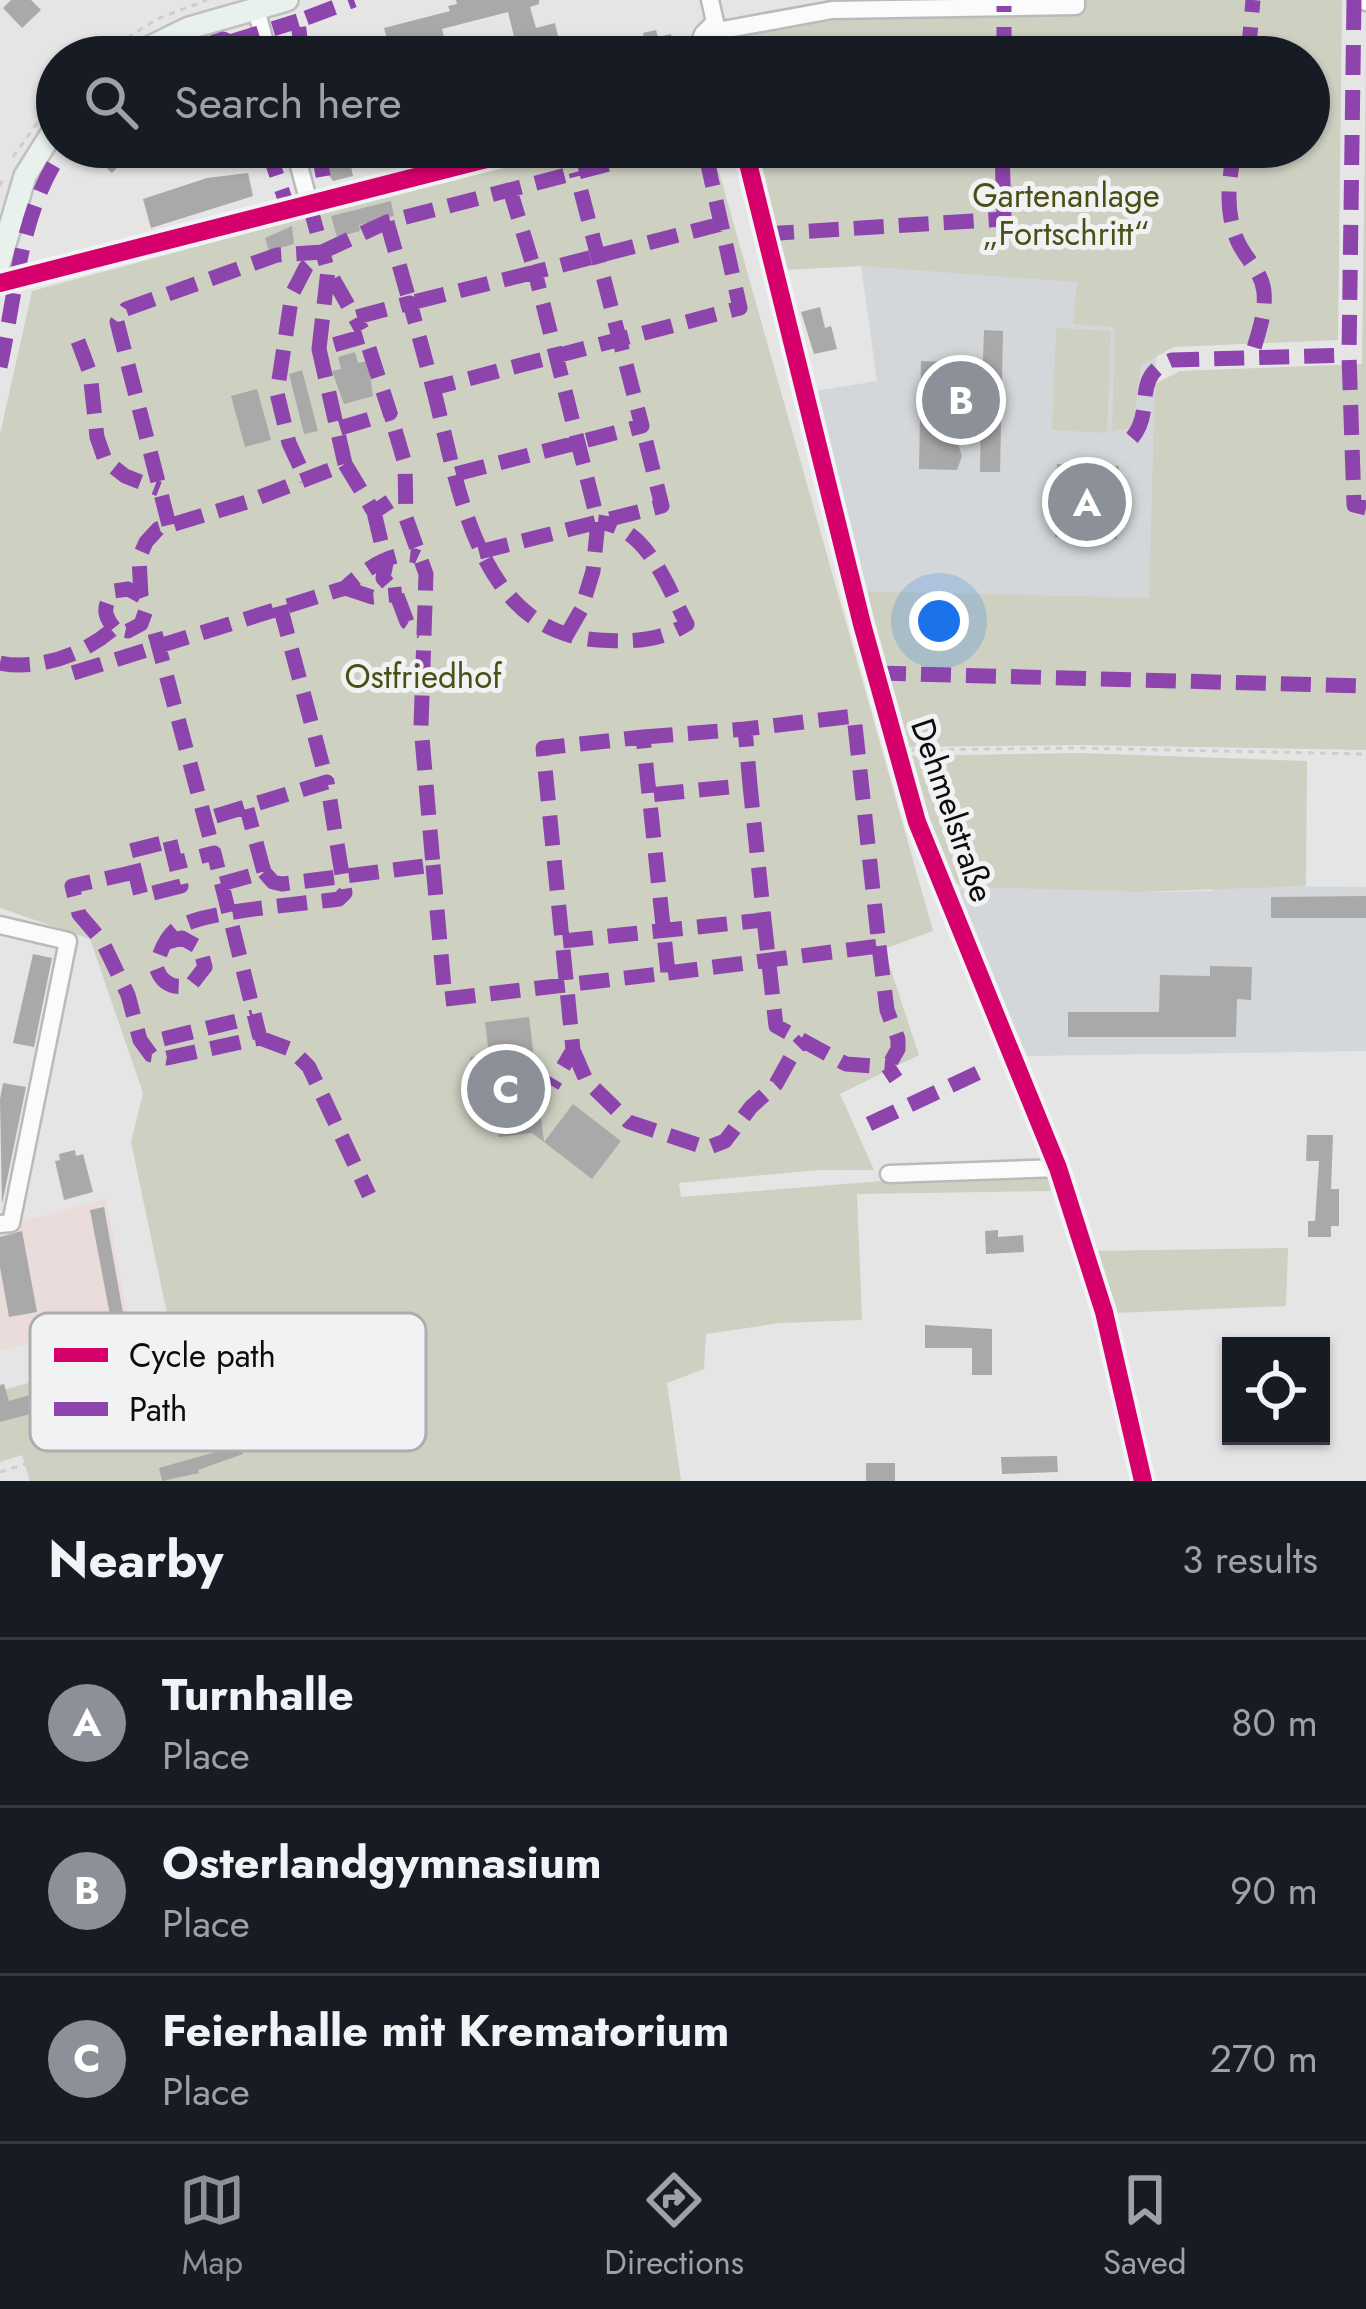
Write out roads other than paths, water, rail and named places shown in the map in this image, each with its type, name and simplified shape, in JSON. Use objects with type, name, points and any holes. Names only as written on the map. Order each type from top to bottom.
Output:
[{"type":"main road","points":[[169,36],[287,0]]},
{"type":"main road","points":[[1,256],[26,176],[36,160]]},
{"type":"street","points":[[710,0],[718,36]]},
{"type":"street","points":[[702,36],[716,27],[832,10],[1076,6],[1076,0]]},
{"type":"street","points":[[256,9],[263,36]]},
{"type":"street","points":[[300,168],[309,203]]},
{"type":"street","points":[[0,284],[449,168]]},
{"type":"street","name":"Dehmelstraße","points":[[749,168],[851,580],[917,822],[1058,1168],[1104,1312],[1143,1481]]},
{"type":"street","points":[[0,925],[68,941],[11,1223],[0,1224]]},
{"type":"street","points":[[889,1174],[1058,1168]]},
{"type":"place","name":"Osterlandgymnasium","points":[[961,400]]},
{"type":"place","name":"Turnhalle","points":[[1087,502]]},
{"type":"place","name":"Feierhalle mit Krematorium","points":[[506,1089]]},
{"type":"park label","name":"Gartenanlage „Fortschritt“","points":[[1066,214]]},
{"type":"park label","name":"Ostfriedhof","points":[[423,676]]}]
